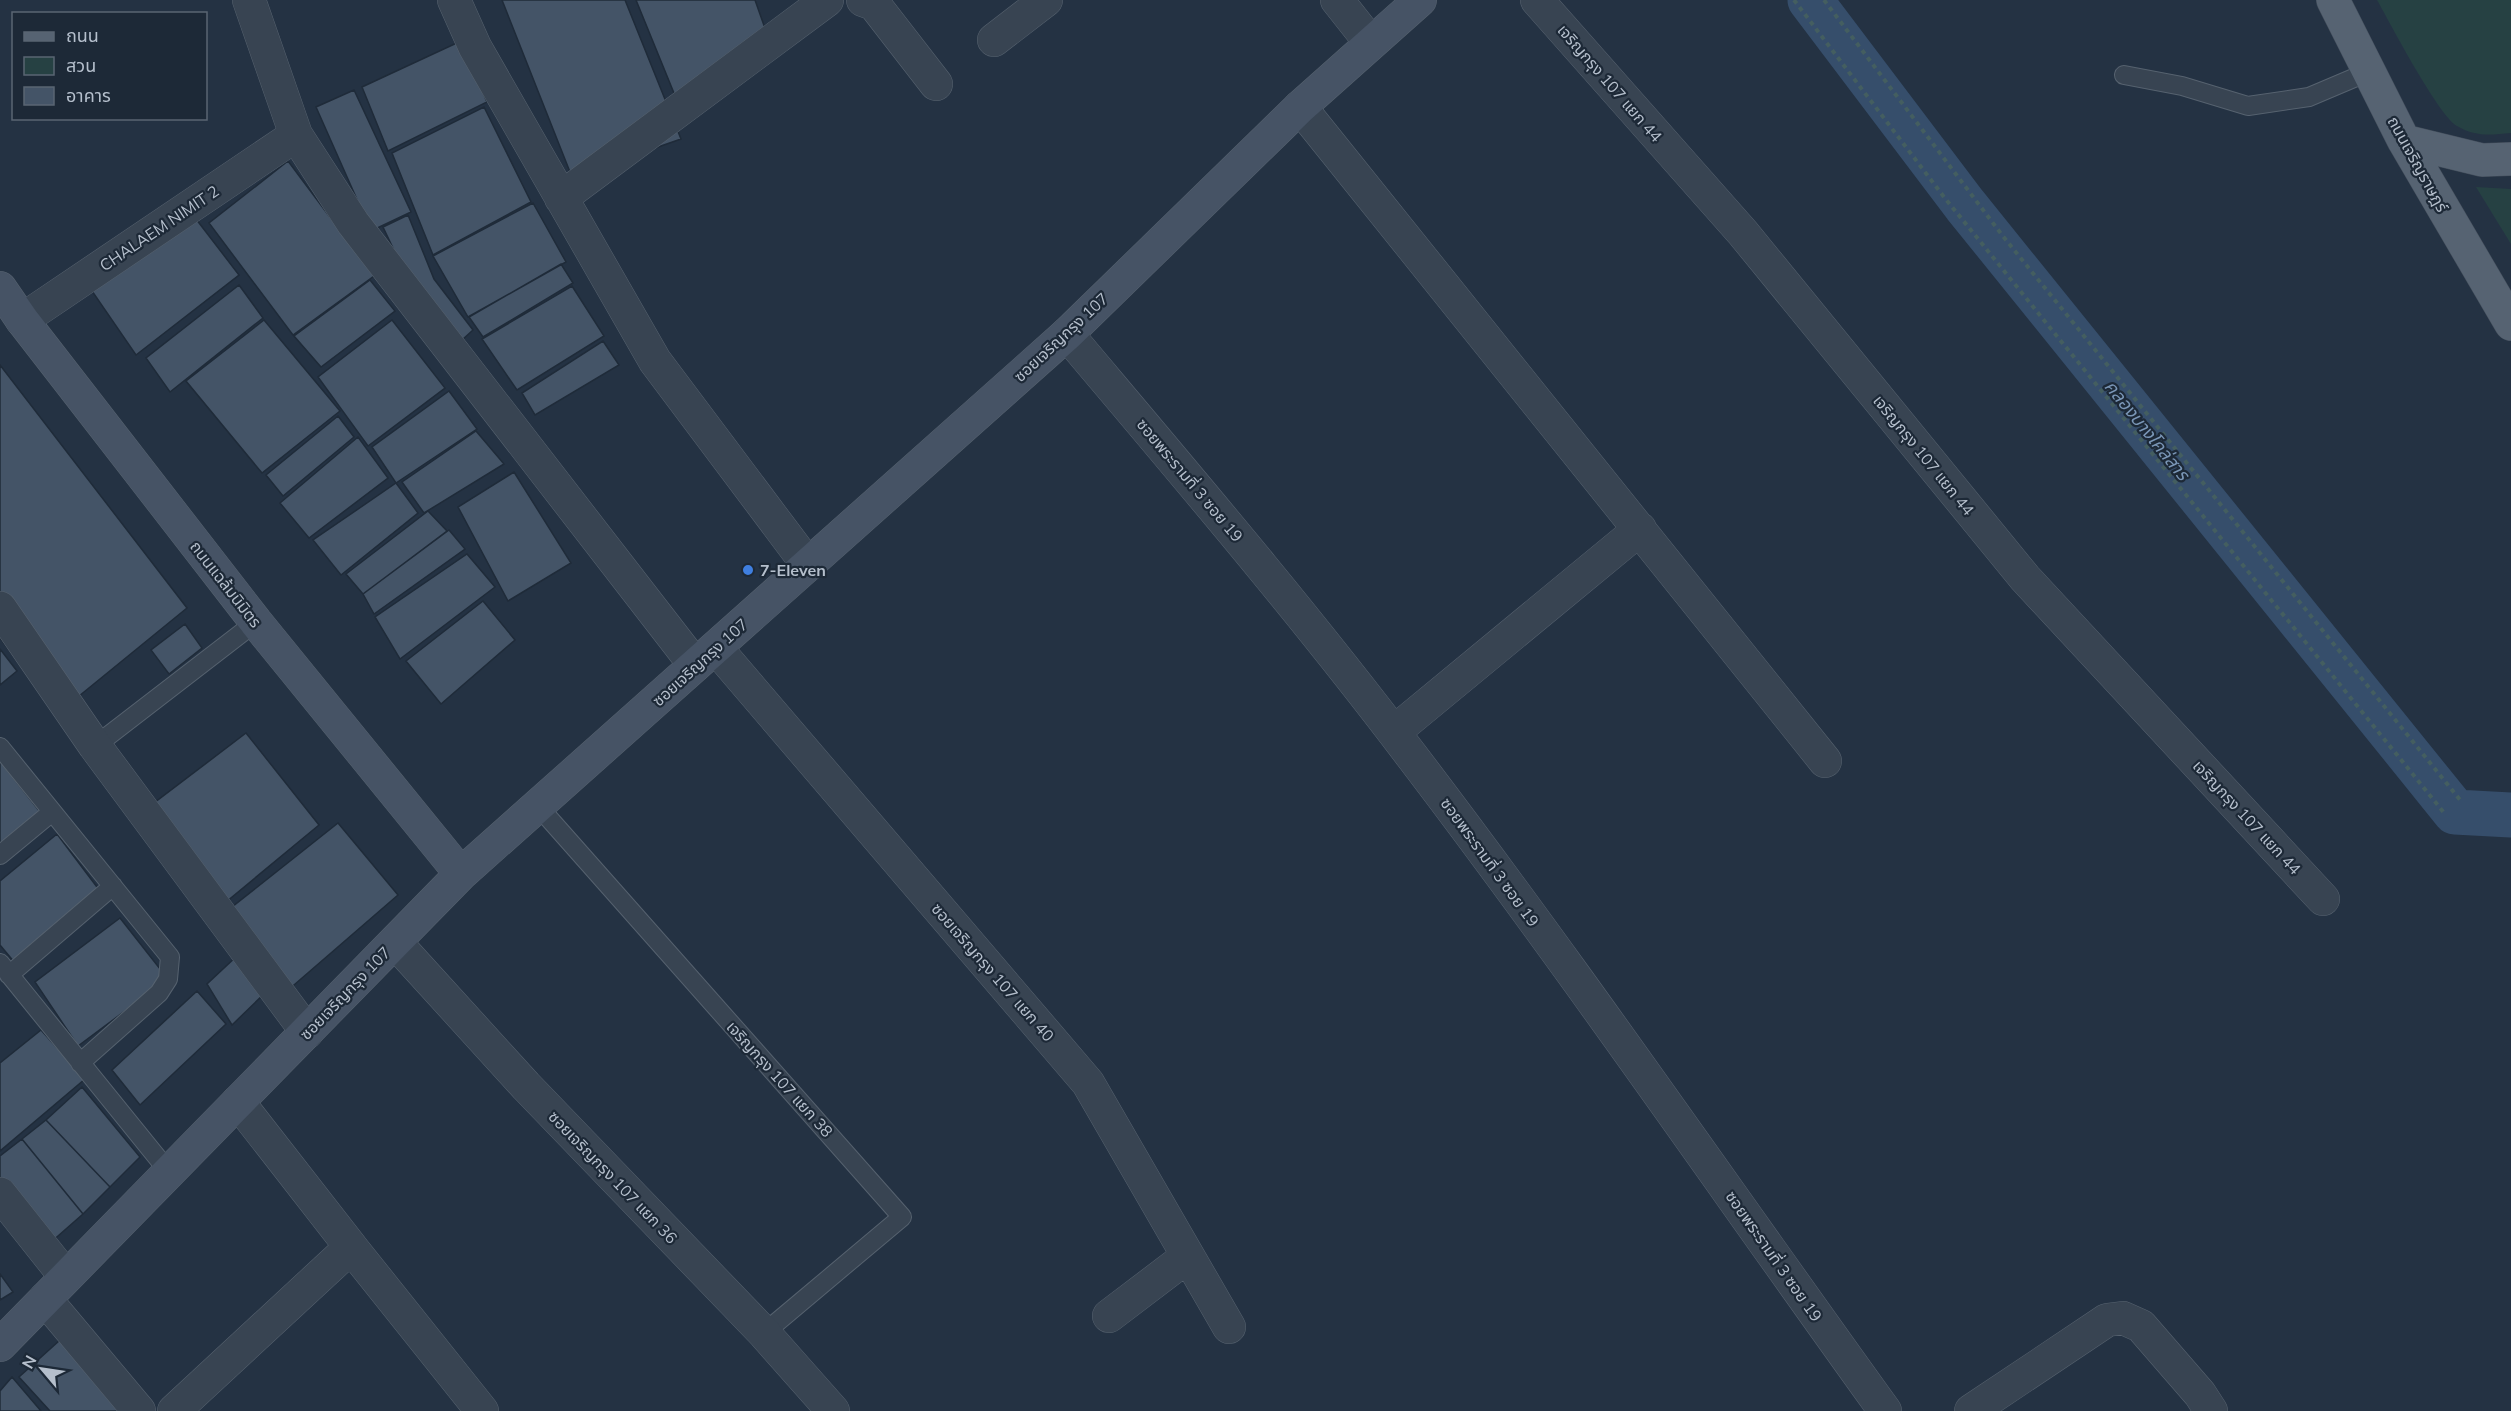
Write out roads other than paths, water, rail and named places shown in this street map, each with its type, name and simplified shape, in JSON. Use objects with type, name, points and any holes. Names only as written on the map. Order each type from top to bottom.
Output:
[{"type":"main road","name":"ถนนเจริญราษฎร์","points":[[2334,0],[2404,141],[2504,313],[2511,333]]},
{"type":"main road","points":[[2404,141],[2482,160],[2511,159]]},
{"type":"street","name":"ซอยเจริญกรุง 107 แยก 40","points":[[249,0],[296,135],[353,223],[706,656],[1088,1083],[1229,1327]]},
{"type":"street","points":[[454,0],[475,47],[655,361],[808,565]]},
{"type":"street","points":[[561,198],[827,0]]},
{"type":"street","points":[[862,0],[874,3],[936,84]]},
{"type":"street","points":[[994,40],[1046,0]]},
{"type":"street","points":[[1337,0],[1371,43]]},
{"type":"street","name":"ซอยเจริญกรุง 107","points":[[0,1345],[461,874],[1067,334],[1300,107],[1420,0]]},
{"type":"street","name":"เจริญกรุง 107 แยก 44","points":[[1537,0],[1743,233],[2025,578],[2323,899]]},
{"type":"street","points":[[1300,107],[1825,761]]},
{"type":"street","name":"CHALAEM NIMIT 2","points":[[22,320],[296,135]]},
{"type":"street","name":"ถนนแฉล้มนิมิตร","points":[[0,288],[22,320],[256,622],[461,874]]},
{"type":"street","name":"ซอยพระรามที่ 3 ซอย 19","points":[[1067,334],[1301,613],[1394,732],[1595,1004],[1885,1411]]},
{"type":"street","points":[[1394,732],[1640,529]]},
{"type":"street","points":[[0,608],[95,746],[307,1032]]},
{"type":"street","name":"ซอยเจริญกรุง 107 แยก 36","points":[[395,942],[526,1086],[764,1333],[833,1411]]},
{"type":"street","points":[[238,1102],[482,1411]]},
{"type":"street","points":[[0,1194],[56,1288],[139,1411]]},
{"type":"street","points":[[174,1411],[351,1247]]},
{"type":"street","points":[[1109,1316],[1188,1256]]},
{"type":"street","points":[[1971,1411],[2107,1320],[2123,1318],[2141,1326],[2200,1394],[2211,1411]]},
{"type":"lane","points":[[2124,75],[2182,86],[2247,106],[2308,97],[2368,72]]},
{"type":"lane","points":[[95,746],[256,622]]},
{"type":"lane","points":[[0,747],[170,957],[168,979],[159,993],[80,1063]]},
{"type":"lane","name":"เจริญกรุง 107 แยก 38","points":[[538,806],[902,1217],[764,1333]]},
{"type":"lane","points":[[0,855],[52,812]]},
{"type":"lane","points":[[113,886],[5,969],[169,1172]]},
{"type":"waterway","name":"คลองบางโคล่สาร","points":[[1810,0],[1965,205],[2455,812],[2511,815]]},
{"type":"place","name":"7-Eleven","points":[[748,570]]}]
